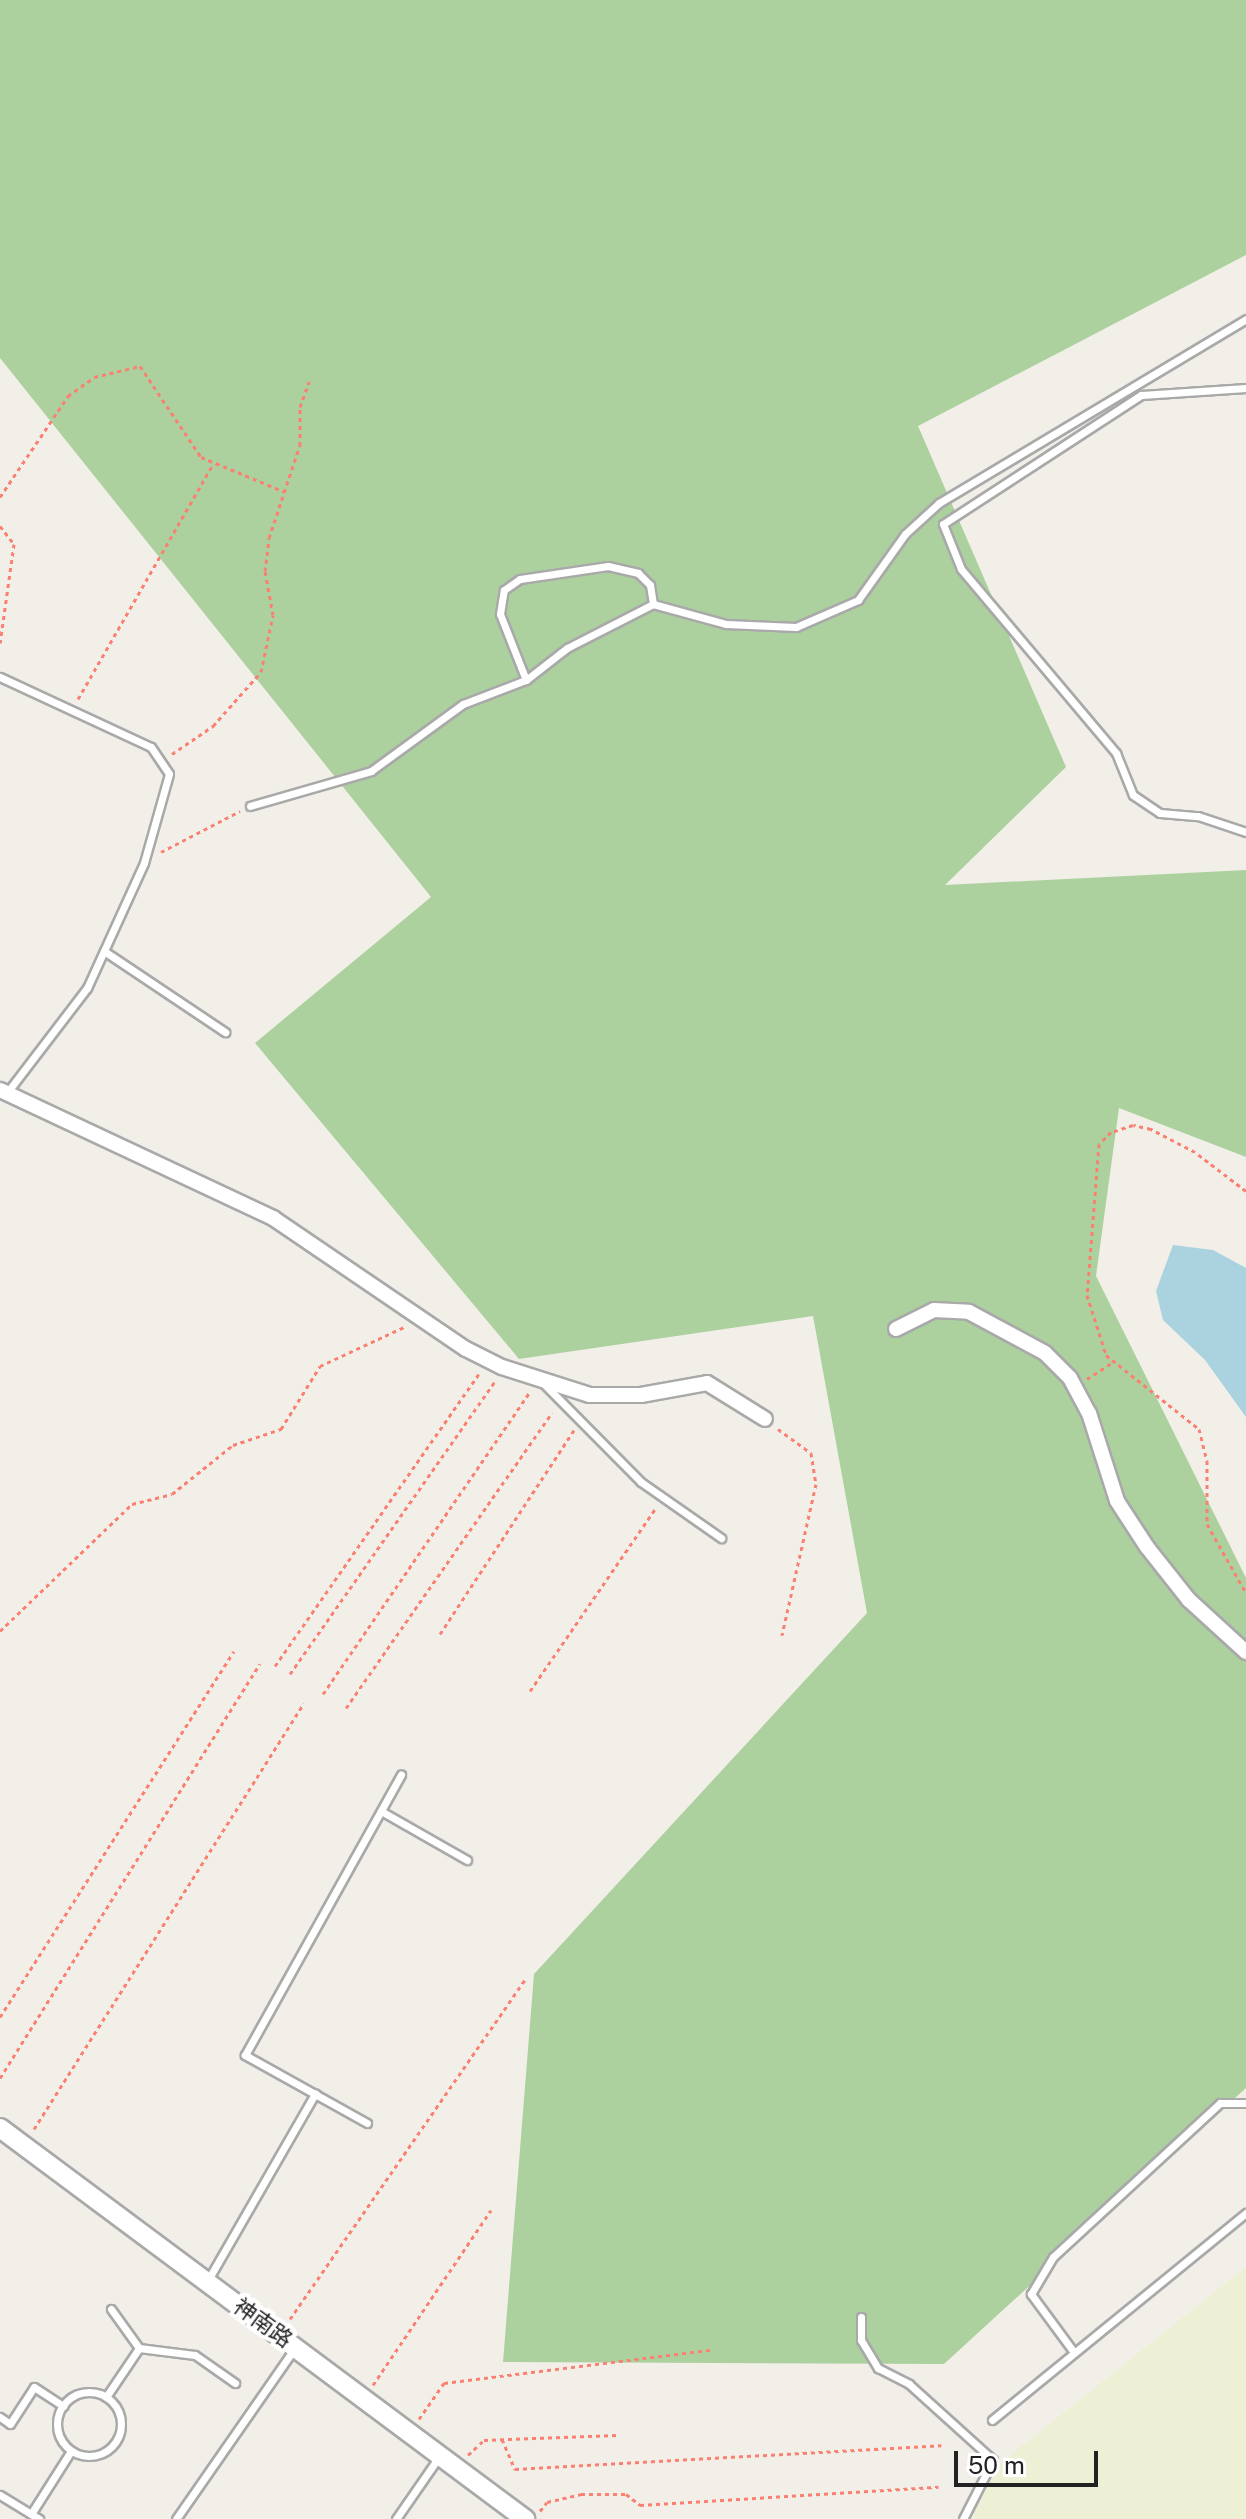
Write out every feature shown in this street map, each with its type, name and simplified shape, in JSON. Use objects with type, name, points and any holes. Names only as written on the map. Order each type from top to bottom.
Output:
[{"type":"street","points":[[3,1092],[273,1218],[422,1319],[502,1367],[590,1395],[641,1395],[707,1383],[765,1419]]},
{"type":"street","points":[[896,1329],[934,1310],[969,1312],[1045,1353],[1075,1387],[1124,1513],[1189,1600],[1246,1652]]},
{"type":"street","name":"神南路","points":[[0,2128],[525,2519]]},
{"type":"lane","points":[[250,806],[371,771],[463,704],[526,680],[567,648],[653,604],[726,624],[796,627],[858,600],[905,534],[939,503],[1246,319]]},
{"type":"lane","points":[[1246,388],[1141,395],[943,524],[961,569],[1116,753],[1133,795],[1160,813],[1198,816],[1246,832]]},
{"type":"lane","points":[[526,680],[500,614],[504,590],[520,579],[608,566],[638,573],[650,585],[653,604]]},
{"type":"lane","points":[[0,677],[151,747],[163,760],[169,774],[144,863],[87,988],[3,1092]]},
{"type":"lane","points":[[104,951],[225,1032]]},
{"type":"lane","points":[[535,1379],[663,1498],[721,1538]]},
{"type":"lane","points":[[367,2123],[245,2055],[401,1775]]},
{"type":"lane","points":[[381,1811],[467,1860]]},
{"type":"lane","points":[[207,2282],[315,2094]]},
{"type":"lane","points":[[1073,2351],[1031,2294],[1053,2257],[1220,2103],[1246,2103]]},
{"type":"lane","points":[[992,2420],[1246,2213]]},
{"type":"lane","points":[[111,2309],[139,2348],[195,2355],[235,2383]]},
{"type":"lane","points":[[861,2317],[861,2340],[878,2368],[909,2384],[993,2460],[963,2519]]},
{"type":"lane","points":[[176,2519],[296,2347]]},
{"type":"lane","points":[[106,2397],[139,2348]]},
{"type":"lane","points":[[0,2417],[10,2424],[34,2387],[63,2406]]},
{"type":"lane","points":[[85,2392],[106,2397],[119,2413],[116,2442],[100,2454],[71,2451],[59,2433],[63,2406],[85,2392]]},
{"type":"lane","points":[[0,2495],[35,2517],[71,2451]]},
{"type":"lane","points":[[396,2519],[440,2455]]},
{"type":"path","points":[[0,497],[68,396],[94,377],[140,366],[182,432],[213,464],[285,492]]},
{"type":"path","points":[[163,760],[213,726],[261,672],[273,615],[266,560],[273,515],[285,492],[309,382]]},
{"type":"path","points":[[72,710],[213,464]]},
{"type":"path","points":[[0,526],[14,544],[0,643]]},
{"type":"path","points":[[144,863],[250,806]]},
{"type":"path","points":[[1246,1191],[1195,1152],[1151,1129],[1133,1125],[1099,1144],[1087,1295],[1106,1355],[1199,1429],[1207,1461],[1207,1524],[1246,1593]]},
{"type":"path","points":[[0,1631],[132,1504],[172,1494],[233,1445],[281,1429],[320,1366],[422,1319]]},
{"type":"path","points":[[275,1666],[485,1359]]},
{"type":"path","points":[[1075,1387],[1115,1361]]},
{"type":"path","points":[[290,1674],[502,1367]]},
{"type":"path","points":[[323,1694],[521,1411],[535,1379]]},
{"type":"path","points":[[346,1708],[561,1400]]},
{"type":"path","points":[[765,1419],[811,1453],[816,1484],[782,1635]]},
{"type":"path","points":[[440,1634],[581,1420]]},
{"type":"path","points":[[530,1691],[663,1498]]},
{"type":"path","points":[[0,2017],[234,1651]]},
{"type":"path","points":[[0,2078],[260,1664]]},
{"type":"path","points":[[23,2146],[304,1703]]},
{"type":"path","points":[[279,2335],[525,1979]]},
{"type":"path","points":[[364,2398],[491,2210]]},
{"type":"path","points":[[410,2432],[444,2383],[710,2350]]},
{"type":"path","points":[[459,2469],[475,2444],[502,2439],[617,2435]]},
{"type":"path","points":[[502,2439],[515,2469],[941,2445]]},
{"type":"path","points":[[534,2519],[547,2502],[581,2494],[626,2494],[640,2505],[938,2487]]},
{"type":"green space","points":[[0,0],[1246,0],[1246,255],[918,426],[1066,767],[945,885],[1246,870],[1246,1157],[1119,1108],[1096,1276],[1246,1578],[1246,2088],[944,2364],[503,2362],[534,1974],[867,1613],[813,1316],[519,1359],[255,1043],[431,897],[0,358]]},
{"type":"green space","points":[[1246,2267],[1246,2519],[971,2519],[998,2465]]},
{"type":"water","points":[[1173,1245],[1213,1250],[1246,1268],[1246,1417],[1205,1360],[1163,1320],[1156,1291]]}]
